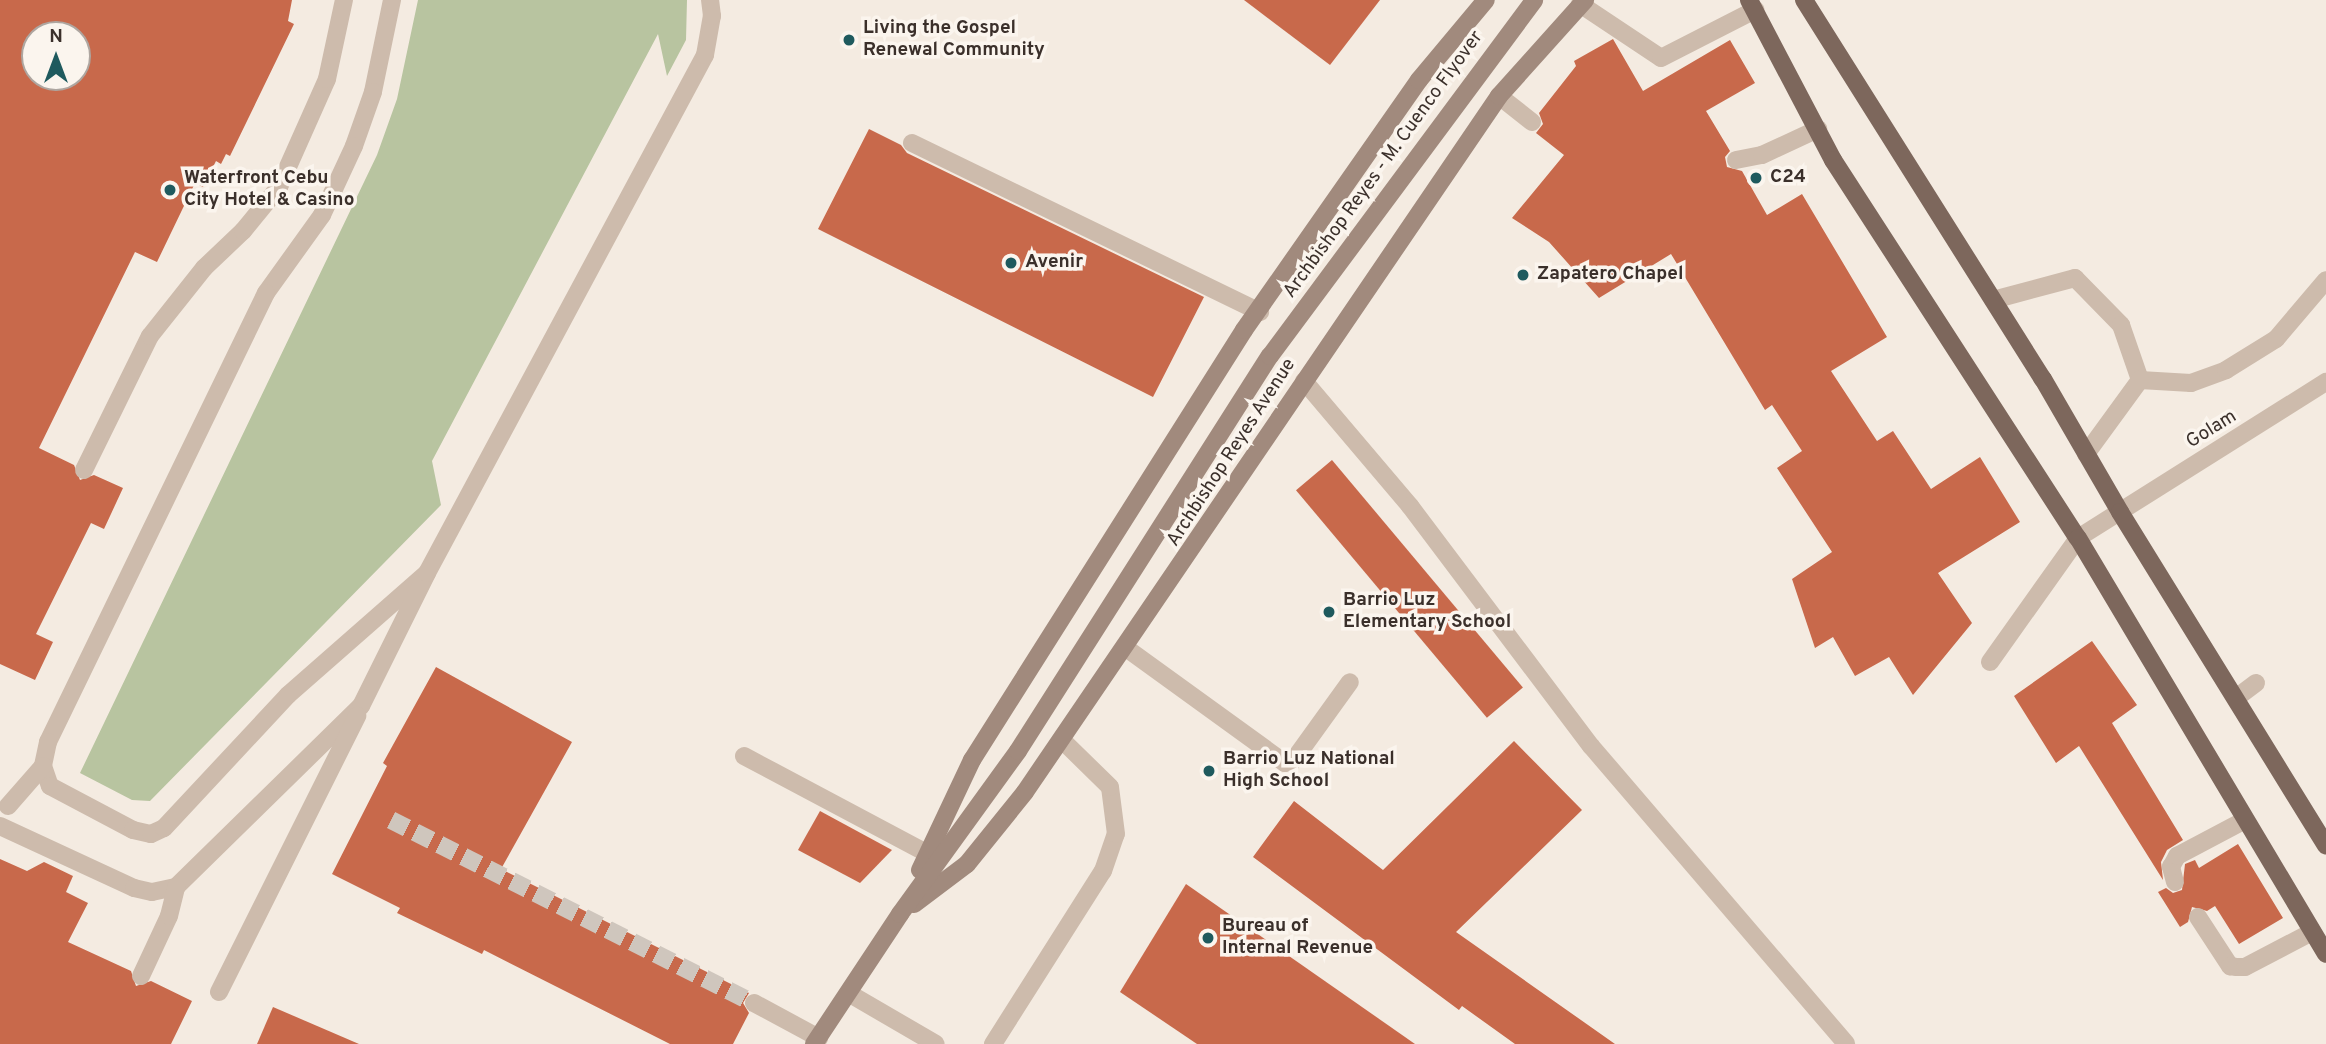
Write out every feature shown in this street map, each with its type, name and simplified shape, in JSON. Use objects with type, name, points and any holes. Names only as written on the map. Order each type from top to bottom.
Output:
[{"type":"main road","name":"Archbishop Reyes Avenue","points":[[900,914],[972,760],[1175,439],[1419,80],[1486,0]]},
{"type":"main road","name":"Archbishop Reyes - M. Cuenco Flyover","points":[[1270,356],[1534,0]]},
{"type":"main road","points":[[1804,0],[1993,300],[2326,846]]},
{"type":"main road","name":"Archbishop Reyes Avenue","points":[[900,914],[967,864],[1062,740],[1499,96],[1577,4]]},
{"type":"main road","points":[[1752,5],[1818,130],[2078,538],[2326,954]]},
{"type":"main road","name":"Archbishop Reyes Avenue","points":[[817,1041],[900,914],[1018,751],[1270,356]]},
{"type":"street","points":[[84,470],[150,336],[279,187],[327,79],[344,0]]},
{"type":"street","points":[[8,806],[43,766],[48,742],[265,293],[322,215],[373,92],[392,0]]},
{"type":"street","points":[[219,992],[427,573],[705,55],[710,0]]},
{"type":"street","points":[[1577,4],[1661,58],[1752,5]]},
{"type":"street","points":[[1499,96],[1532,122]]},
{"type":"street","points":[[1736,160],[1762,155],[1818,130]]},
{"type":"street","points":[[912,143],[1261,312]]},
{"type":"street","points":[[1993,300],[2075,278],[2121,325],[2140,380]]},
{"type":"street","points":[[2140,380],[2191,383],[2226,370],[2276,339],[2326,281]]},
{"type":"street","points":[[2086,454],[2140,380]]},
{"type":"street","points":[[1304,381],[1410,506],[1591,746],[1846,1044]]},
{"type":"street","name":"Golam","points":[[2078,538],[2326,382]]},
{"type":"street","points":[[1990,662],[2078,538]]},
{"type":"street","points":[[43,766],[50,786],[133,830],[151,834],[164,828],[288,695],[427,573]]},
{"type":"street","points":[[1126,648],[1286,763],[1293,761],[1350,682]]},
{"type":"street","points":[[2236,698],[2256,683]]},
{"type":"street","points":[[141,976],[169,916],[176,887],[361,706]]},
{"type":"street","points":[[993,1044],[1103,872],[1116,834],[1110,787],[1062,740]]},
{"type":"street","points":[[744,756],[883,834],[928,854]]},
{"type":"street","points":[[2175,882],[2171,867],[2177,856],[2245,820]]},
{"type":"street","points":[[0,826],[134,888],[152,892],[176,887]]},
{"type":"street","points":[[2198,916],[2230,966],[2236,967],[2245,967],[2312,932]]},
{"type":"street","points":[[850,993],[936,1044]]},
{"type":"street","points":[[754,1003],[817,1041]]},
{"type":"green space","points":[[418,0],[687,0],[686,40],[667,76],[658,34],[432,461],[441,505],[150,801],[132,800],[80,773],[377,155],[397,99]]},
{"type":"building","name":"Waterfront Cebu City Hotel & Casino","points":[[0,0],[292,0],[288,21],[294,24],[230,156],[226,154],[221,164],[216,161],[203,187],[195,183],[157,262],[135,252],[39,448],[74,465],[80,480],[94,475],[123,488],[104,529],[91,523],[36,634],[53,642],[35,680],[0,664]]},
{"type":"building","points":[[1244,0],[1380,0],[1330,65]]},
{"type":"building","points":[[1613,39],[1643,91],[1730,40],[1755,83],[1706,111],[1730,151],[1725,157],[1727,167],[1742,171],[1767,215],[1802,194],[1887,337],[1831,371],[1877,441],[1893,431],[1931,489],[1980,457],[2020,522],[1938,573],[1972,623],[1913,695],[1889,657],[1855,676],[1833,637],[1815,648],[1792,579],[1832,552],[1777,468],[1802,451],[1772,405],[1765,410],[1671,254],[1599,298],[1549,242],[1512,218],[1564,155],[1536,133],[1543,124],[1539,113],[1576,66],[1574,61]]},
{"type":"building","name":"Avenir","points":[[869,129],[901,145],[907,153],[1204,297],[1153,397],[818,229]]},
{"type":"building","points":[[1332,460],[1523,688],[1487,718],[1296,490]]},
{"type":"building","points":[[2092,641],[2137,705],[2112,723],[2183,840],[2167,850],[2161,862],[2163,880],[2079,746],[2056,763],[2014,696]]},
{"type":"building","points":[[436,667],[572,742],[501,869],[749,993],[743,1003],[749,1013],[733,1044],[670,1044],[484,950],[482,954],[397,913],[400,908],[332,874],[387,766],[383,763]]},
{"type":"building","points":[[1514,741],[1582,810],[1456,932],[1615,1044],[1515,1044],[1462,1006],[1459,1010],[1253,857],[1294,801],[1383,870]]},
{"type":"building","points":[[820,811],[892,850],[860,883],[798,850]]},
{"type":"building","points":[[2238,844],[2283,918],[2239,944],[2215,906],[2207,911],[2192,907],[2188,922],[2180,927],[2158,892],[2166,888],[2173,893],[2182,890],[2185,864],[2195,860],[2199,868]]},
{"type":"building","points":[[0,859],[27,871],[44,862],[73,876],[66,892],[88,903],[68,942],[131,971],[136,986],[151,981],[192,1001],[171,1044],[0,1044]]},
{"type":"building","name":"Bureau of Internal Revenue","points":[[1186,884],[1415,1044],[1197,1044],[1120,992]]},
{"type":"building","points":[[273,1007],[359,1044],[257,1044]]},
{"type":"tunnel","points":[[391,820],[754,1003]]},
{"type":"place","name":"Living the Gospel Renewal Community","points":[[849,40]]},
{"type":"place","name":"C24","points":[[1756,178]]},
{"type":"place","name":"Waterfront Cebu City Hotel & Casino","points":[[170,190]]},
{"type":"place","name":"Avenir","points":[[1011,263]]},
{"type":"place","name":"Zapatero Chapel","points":[[1523,275]]},
{"type":"place","name":"Barrio Luz Elementary School","points":[[1329,612]]},
{"type":"place","name":"Barrio Luz National High School","points":[[1209,771]]},
{"type":"place","name":"Bureau of Internal Revenue","points":[[1208,938]]}]
